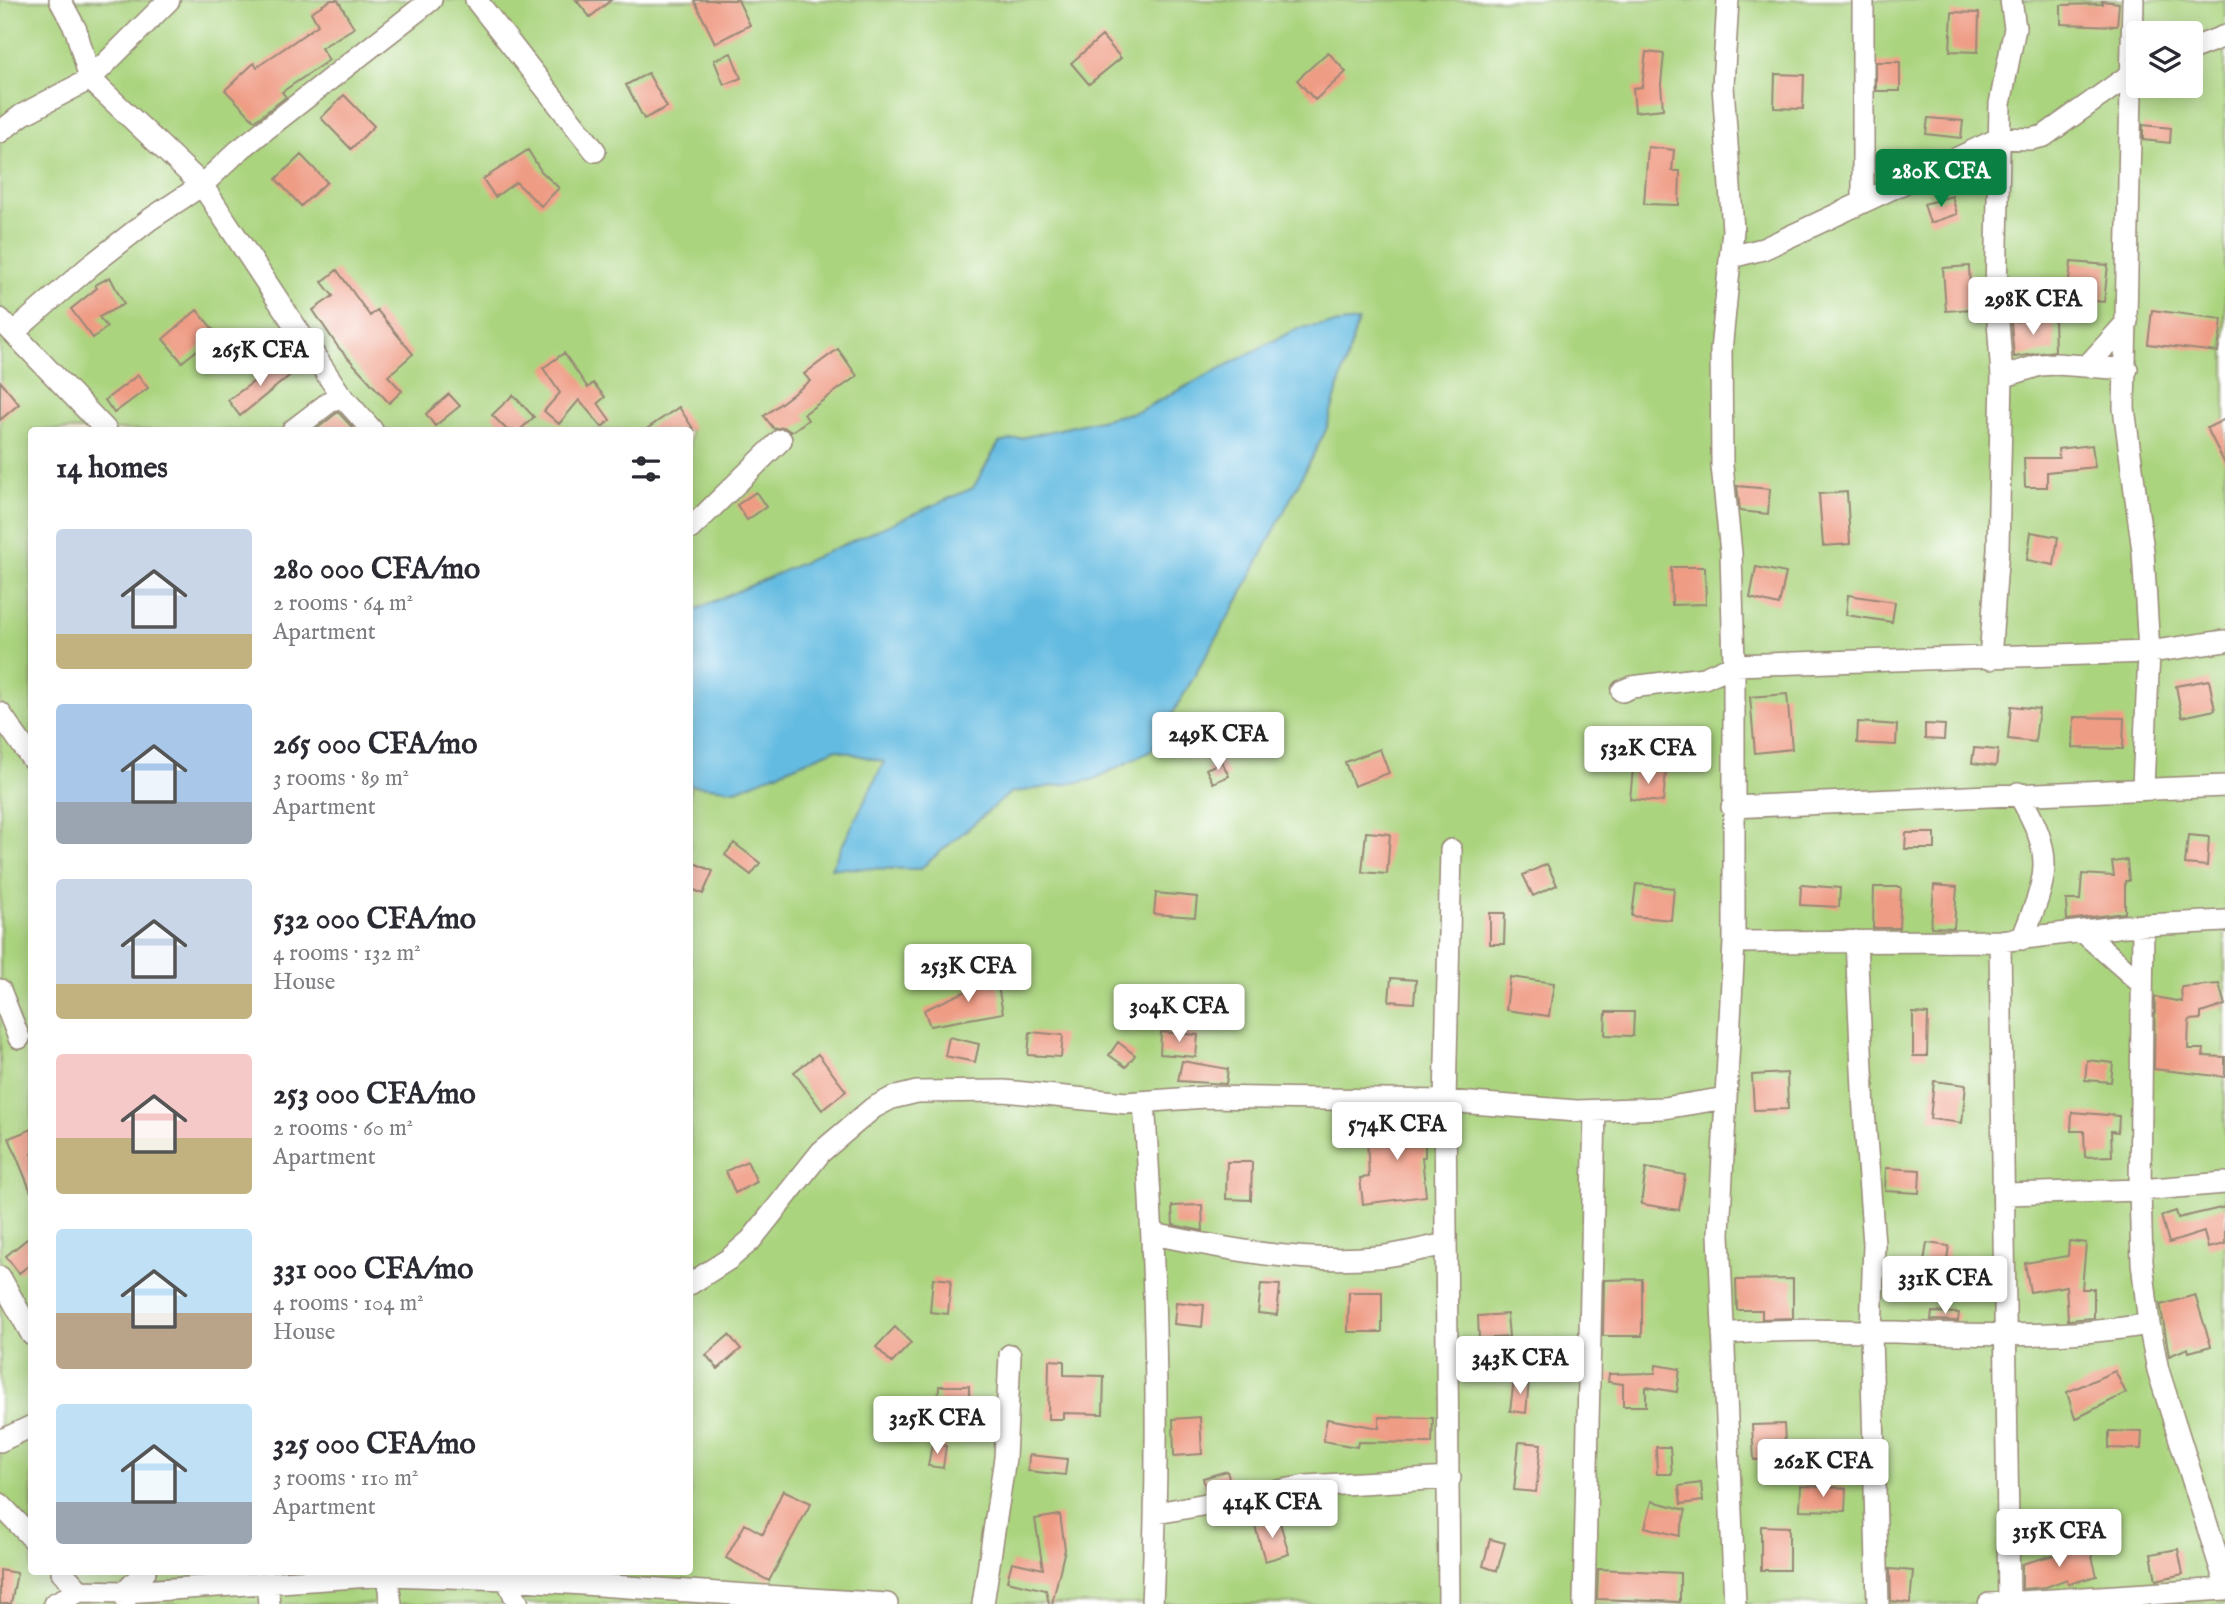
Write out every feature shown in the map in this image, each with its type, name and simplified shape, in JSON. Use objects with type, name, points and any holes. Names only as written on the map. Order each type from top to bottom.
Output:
[{"type":"street","points":[[60,0],[76,30],[90,79],[202,185],[340,394],[369,427]]},
{"type":"street","points":[[0,132],[22,115],[90,79],[169,0]]},
{"type":"street","points":[[103,427],[7,326],[149,220],[202,185],[238,150],[431,0]]},
{"type":"street","points":[[476,0],[595,151]]},
{"type":"street","points":[[1727,0],[1723,86],[1731,197],[1731,257],[1721,351],[1722,466],[1731,553],[1734,665],[1734,942],[1719,1234],[1734,1604]]},
{"type":"street","points":[[1863,0],[1863,202]]},
{"type":"street","points":[[1990,659],[1998,549],[2002,377],[1996,293],[2000,104],[2015,28],[2011,0]]},
{"type":"street","points":[[2133,0],[2134,21]]},
{"type":"street","points":[[2203,44],[2225,36]]},
{"type":"street","points":[[1731,257],[1763,249],[2000,138],[2031,139],[2044,136],[2126,77]]},
{"type":"street","points":[[2134,98],[2124,408],[2143,551],[2149,652],[2143,787]]},
{"type":"street","points":[[2087,366],[2127,322]]},
{"type":"street","points":[[2002,377],[2040,365],[2127,369]]},
{"type":"street","points":[[297,427],[340,394]]},
{"type":"street","points":[[693,526],[781,440]]},
{"type":"street","points":[[1622,691],[1632,687],[1704,678],[1734,665],[2149,652],[2225,641]]},
{"type":"street","points":[[0,713],[28,753]]},
{"type":"street","points":[[1732,807],[2143,787],[2225,786]]},
{"type":"street","points":[[2018,793],[2039,828],[2045,855],[2040,891],[2022,939]]},
{"type":"street","points":[[1449,1604],[1445,1101],[1451,849]]},
{"type":"street","points":[[1734,942],[2000,941],[2143,925],[2225,921]]},
{"type":"street","points":[[2143,925],[2140,1190],[2142,1262],[2149,1324],[2161,1382],[2225,1582]]},
{"type":"street","points":[[2081,931],[2142,984]]},
{"type":"street","points":[[1856,941],[1864,1111],[1874,1231],[1871,1333],[1878,1604]]},
{"type":"street","points":[[2000,941],[2004,1333],[1999,1603],[2225,1589]]},
{"type":"street","points":[[0,990],[17,1038]]},
{"type":"street","points":[[693,1282],[729,1259],[751,1240],[821,1152],[873,1108],[892,1098],[917,1092],[1004,1091],[1144,1102],[1205,1097],[1445,1101],[1595,1111],[1664,1108],[1726,1098]]},
{"type":"street","points":[[1144,1102],[1153,1234],[1157,1513],[1152,1604]]},
{"type":"street","points":[[1584,1604],[1595,1111]]},
{"type":"street","points":[[2004,1194],[2140,1190],[2225,1183]]},
{"type":"street","points":[[1153,1234],[1217,1247],[1314,1258],[1378,1257],[1445,1244]]},
{"type":"street","points":[[0,1277],[28,1328]]},
{"type":"street","points":[[1723,1334],[1784,1328],[1871,1333],[2080,1334],[2149,1324]]},
{"type":"street","points":[[983,1604],[1005,1458],[1010,1355]]},
{"type":"street","points":[[0,1441],[28,1428]]},
{"type":"street","points":[[1157,1513],[1306,1486],[1450,1478]]},
{"type":"street","points":[[0,1504],[28,1534]]},
{"type":"street","points":[[65,1575],[80,1591]]},
{"type":"street","points":[[125,1598],[143,1575]]},
{"type":"street","points":[[54,1604],[80,1591],[125,1598],[267,1581],[387,1575],[521,1577],[887,1604]]},
{"type":"street","points":[[387,1575],[391,1604]]},
{"type":"street","points":[[518,1604],[521,1577]]},
{"type":"street","points":[[267,1581],[269,1604]]},
{"type":"green space","points":[[0,0],[2225,0],[2225,1604],[0,1604]]},
{"type":"water","points":[[1358,321],[1326,430],[1240,597],[1151,751],[1092,780],[1010,793],[920,869],[831,868],[884,762],[835,749],[736,790],[693,785],[693,611],[973,488],[999,443],[1139,411],[1298,328]]},
{"type":"building","points":[[331,0],[338,0],[354,28],[321,48],[329,60],[282,92],[286,97],[255,121],[225,90],[254,63],[257,67],[318,25],[311,12]]},
{"type":"building","points":[[576,0],[611,0],[590,17]]},
{"type":"building","points":[[694,0],[738,0],[750,25],[715,43]]},
{"type":"building","points":[[2102,1],[2119,3],[2117,26],[2061,24],[2061,5],[2102,4]]},
{"type":"building","points":[[1952,12],[1979,13],[1978,52],[1950,51]]},
{"type":"building","points":[[1102,36],[1121,58],[1089,84],[1071,63]]},
{"type":"building","points":[[1328,52],[1346,72],[1315,100],[1297,80]]},
{"type":"building","points":[[1646,52],[1664,54],[1661,84],[1663,109],[1635,112],[1633,88],[1642,87]]},
{"type":"building","points":[[731,53],[741,78],[724,85],[714,60]]},
{"type":"building","points":[[1876,62],[1900,62],[1900,91],[1876,91]]},
{"type":"building","points":[[648,73],[667,107],[644,119],[626,85]]},
{"type":"building","points":[[1775,74],[1804,75],[1803,109],[1774,108]]},
{"type":"building","points":[[344,95],[374,126],[351,149],[321,118]]},
{"type":"building","points":[[1928,118],[1963,121],[1961,138],[1926,134]]},
{"type":"building","points":[[2143,125],[2171,128],[2170,143],[2143,140]]},
{"type":"building","points":[[1648,147],[1674,150],[1672,171],[1680,171],[1679,205],[1644,204]]},
{"type":"building","points":[[528,150],[541,171],[559,188],[541,206],[516,182],[495,197],[483,179]]},
{"type":"building","points":[[301,155],[327,182],[301,206],[276,179]]},
{"type":"building","points":[[1952,196],[1957,214],[1930,223],[1924,204]]},
{"type":"building","points":[[2071,262],[2108,265],[2104,302],[2067,298]]},
{"type":"building","points":[[1969,266],[1971,309],[1946,311],[1943,268]]},
{"type":"building","points":[[337,270],[370,316],[377,310],[413,354],[388,376],[402,391],[389,403],[338,347],[313,310],[333,296],[322,282]]},
{"type":"building","points":[[110,277],[124,304],[99,317],[107,327],[93,338],[71,309],[97,288],[95,285]]},
{"type":"building","points":[[197,310],[217,334],[182,362],[163,339]]},
{"type":"building","points":[[2152,310],[2222,319],[2218,352],[2148,344]]},
{"type":"building","points":[[2054,318],[2055,351],[2014,357],[2011,322]]},
{"type":"building","points":[[838,349],[857,376],[804,414],[808,420],[791,432],[784,427],[774,429],[764,416],[810,381],[804,374]]},
{"type":"building","points":[[564,353],[588,388],[593,383],[605,397],[598,403],[610,420],[602,427],[579,400],[559,424],[544,411],[560,393],[543,368]]},
{"type":"building","points":[[284,360],[294,372],[240,416],[228,400]]},
{"type":"building","points":[[138,375],[148,388],[114,413],[105,400]]},
{"type":"building","points":[[0,381],[19,404],[0,420]]},
{"type":"building","points":[[449,394],[460,406],[435,426],[426,414]]},
{"type":"building","points":[[513,395],[534,417],[523,427],[504,427],[492,415]]},
{"type":"building","points":[[679,407],[692,427],[649,427]]},
{"type":"building","points":[[338,412],[352,427],[319,427]]},
{"type":"building","points":[[2225,419],[2225,464],[2207,428]]},
{"type":"building","points":[[2092,445],[2095,467],[2047,472],[2047,487],[2025,487],[2024,458],[2059,458],[2058,449]]},
{"type":"building","points":[[1737,486],[1770,489],[1768,514],[1740,511]]},
{"type":"building","points":[[756,492],[766,507],[747,520],[737,505]]},
{"type":"building","points":[[1847,492],[1850,544],[1823,546],[1819,494]]},
{"type":"building","points":[[2031,532],[2058,537],[2054,565],[2027,560]]},
{"type":"building","points":[[1671,567],[1705,567],[1706,604],[1672,605]]},
{"type":"building","points":[[1756,567],[1786,573],[1779,605],[1750,598]]},
{"type":"building","points":[[1848,595],[1895,602],[1892,622],[1846,615]]},
{"type":"building","points":[[2209,680],[2215,710],[2182,717],[2176,686]]},
{"type":"building","points":[[1787,694],[1792,749],[1755,753],[1750,697]]},
{"type":"building","points":[[2011,706],[2039,709],[2035,742],[2008,739]]},
{"type":"building","points":[[2074,717],[2124,718],[2123,749],[2073,748]]},
{"type":"building","points":[[1858,722],[1897,725],[1896,745],[1857,743]]},
{"type":"building","points":[[1925,724],[1945,725],[1944,740],[1925,739]]},
{"type":"building","points":[[1974,748],[1998,750],[1996,766],[1972,763]]},
{"type":"building","points":[[1380,749],[1389,773],[1354,786],[1345,762]]},
{"type":"building","points":[[1222,762],[1229,776],[1213,783],[1206,769]]},
{"type":"building","points":[[1633,769],[1666,772],[1663,802],[1630,799]]},
{"type":"building","points":[[1366,832],[1390,834],[1387,874],[1362,872]]},
{"type":"building","points":[[1906,833],[1935,833],[1935,849],[1905,849]]},
{"type":"building","points":[[2188,835],[2209,837],[2207,866],[2185,864]]},
{"type":"building","points":[[734,843],[760,863],[751,875],[725,855]]},
{"type":"building","points":[[2127,860],[2129,881],[2125,881],[2125,913],[2067,920],[2066,900],[2080,900],[2082,874],[2114,876],[2112,862]]},
{"type":"building","points":[[694,863],[713,871],[703,894],[693,889]]},
{"type":"building","points":[[1547,864],[1557,885],[1533,896],[1523,875]]},
{"type":"building","points":[[1636,884],[1674,888],[1671,920],[1632,916]]},
{"type":"building","points":[[1801,885],[1840,888],[1839,907],[1800,905]]},
{"type":"building","points":[[1934,885],[1957,887],[1954,928],[1931,927]]},
{"type":"building","points":[[1874,887],[1901,887],[1899,928],[1873,928]]},
{"type":"building","points":[[1156,893],[1197,897],[1195,917],[1154,914]]},
{"type":"building","points":[[1490,913],[1505,913],[1504,944],[1490,944]]},
{"type":"building","points":[[996,976],[1003,1013],[930,1026],[924,1010],[969,990],[968,981]]},
{"type":"building","points":[[1510,977],[1554,983],[1549,1016],[1506,1010]]},
{"type":"building","points":[[1391,978],[1416,980],[1414,1003],[1389,1001]]},
{"type":"building","points":[[2219,984],[2225,1005],[2201,1013],[2201,1019],[2189,1020],[2188,1049],[2204,1049],[2203,1056],[2225,1057],[2225,1077],[2154,1069],[2155,997],[2182,1002],[2181,987]]},
{"type":"building","points":[[1606,1012],[1634,1012],[1633,1036],[1605,1035]]},
{"type":"building","points":[[1913,1013],[1928,1014],[1927,1056],[1913,1056]]},
{"type":"building","points":[[1030,1032],[1063,1035],[1061,1057],[1028,1055]]},
{"type":"building","points":[[1161,1032],[1198,1035],[1196,1057],[1160,1054]]},
{"type":"building","points":[[949,1037],[979,1044],[975,1062],[945,1056]]},
{"type":"building","points":[[1118,1042],[1135,1055],[1126,1067],[1109,1055]]},
{"type":"building","points":[[818,1054],[846,1091],[822,1110],[794,1072]]},
{"type":"building","points":[[2087,1060],[2113,1063],[2111,1082],[2085,1080]]},
{"type":"building","points":[[1182,1061],[1228,1069],[1226,1084],[1178,1081]]},
{"type":"building","points":[[1787,1073],[1788,1109],[1754,1110],[1752,1075]]},
{"type":"building","points":[[1934,1081],[1966,1085],[1962,1123],[1930,1119]]},
{"type":"building","points":[[2072,1112],[2119,1116],[2118,1132],[2111,1131],[2112,1156],[2085,1157],[2084,1131],[2071,1131]]},
{"type":"building","points":[[1395,1113],[1425,1114],[1425,1157],[1422,1157],[1426,1196],[1363,1204],[1360,1178],[1369,1177],[1367,1137],[1395,1136]]},
{"type":"building","points":[[28,1131],[28,1185],[9,1138]]},
{"type":"building","points":[[747,1161],[757,1182],[735,1193],[726,1171]]},
{"type":"building","points":[[1227,1162],[1252,1162],[1251,1200],[1226,1199]]},
{"type":"building","points":[[1646,1168],[1685,1175],[1679,1210],[1641,1204]]},
{"type":"building","points":[[1886,1168],[1920,1170],[1919,1193],[1885,1191]]},
{"type":"building","points":[[1202,1205],[1203,1231],[1173,1225],[1172,1206]]},
{"type":"building","points":[[2225,1207],[2225,1244],[2208,1248],[2204,1232],[2169,1243],[2161,1216],[2176,1211],[2178,1218]]},
{"type":"building","points":[[28,1238],[28,1266],[19,1273],[6,1256]]},
{"type":"building","points":[[2069,1241],[2086,1243],[2082,1289],[2094,1289],[2094,1318],[2068,1320],[2066,1286],[2030,1292],[2025,1263],[2068,1256]]},
{"type":"building","points":[[1927,1243],[1949,1246],[1943,1289],[1920,1286]]},
{"type":"building","points":[[933,1278],[951,1280],[948,1314],[930,1312]]},
{"type":"building","points":[[1642,1279],[1642,1336],[1603,1336],[1604,1280]]},
{"type":"building","points":[[1793,1279],[1793,1318],[1762,1319],[1762,1310],[1737,1310],[1736,1280]]},
{"type":"building","points":[[1261,1284],[1280,1285],[1277,1315],[1258,1313]]},
{"type":"building","points":[[1349,1292],[1382,1292],[1382,1332],[1348,1332]]},
{"type":"building","points":[[2195,1295],[2211,1346],[2189,1352],[2188,1348],[2169,1356],[2160,1302],[2161,1305]]},
{"type":"building","points":[[1176,1302],[1204,1305],[1202,1327],[1174,1324]]},
{"type":"building","points":[[1932,1312],[1959,1313],[1958,1321],[1931,1320]]},
{"type":"building","points":[[1507,1314],[1509,1337],[1479,1339],[1478,1316]]},
{"type":"building","points":[[895,1327],[911,1343],[892,1363],[876,1347]]},
{"type":"building","points":[[729,1335],[741,1349],[718,1369],[706,1355]]},
{"type":"building","points":[[1566,1358],[1566,1377],[1536,1377],[1536,1359]]},
{"type":"building","points":[[1049,1360],[1064,1361],[1064,1375],[1104,1376],[1103,1414],[1063,1413],[1063,1419],[1048,1419]]},
{"type":"building","points":[[1656,1365],[1680,1369],[1677,1392],[1646,1387],[1646,1406],[1623,1406],[1623,1384],[1608,1382],[1609,1374],[1655,1373]]},
{"type":"building","points":[[2115,1371],[2126,1393],[2075,1419],[2067,1392]]},
{"type":"building","points":[[1514,1379],[1529,1380],[1526,1413],[1510,1411]]},
{"type":"building","points":[[939,1386],[969,1386],[969,1413],[938,1413]]},
{"type":"building","points":[[1200,1417],[1202,1454],[1174,1456],[1173,1419]]},
{"type":"building","points":[[1379,1417],[1433,1418],[1432,1443],[1358,1442],[1357,1447],[1323,1441],[1327,1419],[1379,1428]]},
{"type":"building","points":[[1784,1424],[1786,1459],[1754,1460],[1752,1425]]},
{"type":"building","points":[[2109,1431],[2142,1432],[2141,1449],[2109,1448]]},
{"type":"building","points":[[1519,1442],[1541,1444],[1536,1492],[1514,1490]]},
{"type":"building","points":[[932,1444],[946,1446],[943,1468],[928,1466]]},
{"type":"building","points":[[1656,1447],[1670,1447],[1672,1474],[1657,1474]]},
{"type":"building","points":[[1029,1455],[1067,1459],[1065,1475],[1028,1471]]},
{"type":"building","points":[[1227,1471],[1231,1486],[1206,1491],[1203,1478]]},
{"type":"building","points":[[1701,1483],[1703,1501],[1681,1504],[1679,1486]]},
{"type":"building","points":[[1801,1486],[1846,1488],[1845,1511],[1800,1510]]},
{"type":"building","points":[[783,1490],[811,1503],[769,1581],[726,1558],[745,1524],[763,1534]]},
{"type":"building","points":[[1652,1501],[1686,1510],[1679,1536],[1645,1527]]},
{"type":"building","points":[[1060,1515],[1065,1549],[1052,1604],[1049,1604],[1046,1590],[1007,1581],[1012,1562],[1043,1569],[1035,1519]]},
{"type":"building","points":[[1279,1519],[1289,1554],[1265,1561],[1255,1526]]},
{"type":"building","points":[[1761,1526],[1789,1527],[1789,1570],[1761,1570]]},
{"type":"building","points":[[1490,1539],[1505,1543],[1497,1571],[1483,1566]]},
{"type":"building","points":[[2089,1545],[2097,1576],[2068,1584],[2067,1579],[2046,1587],[2022,1589],[2022,1564]]},
{"type":"building","points":[[2178,1549],[2183,1574],[2156,1580],[2151,1554]]},
{"type":"building","points":[[1598,1569],[1680,1573],[1680,1602],[1597,1599]]},
{"type":"building","points":[[1890,1569],[1913,1571],[1910,1603],[1891,1601]]},
{"type":"building","points":[[0,1570],[17,1573],[11,1604],[0,1604]]}]
